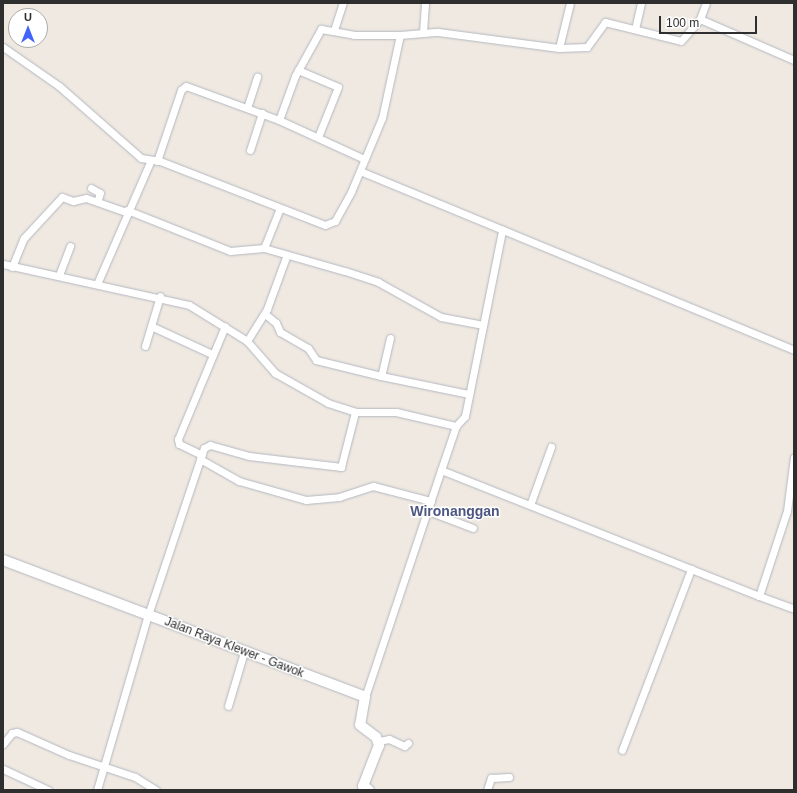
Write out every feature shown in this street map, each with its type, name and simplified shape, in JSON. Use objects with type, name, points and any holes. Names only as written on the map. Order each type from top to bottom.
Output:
[{"type":"main road","name":"Jalan Raya Klewer - Gawok","points":[[3,560],[365,697]]},
{"type":"main road","points":[[364,789],[378,741],[360,725],[365,697]]},
{"type":"street","points":[[334,30],[342,3]]},
{"type":"street","points":[[423,32],[425,3]]},
{"type":"street","points":[[559,48],[570,3]]},
{"type":"street","points":[[635,29],[641,3]]},
{"type":"street","points":[[279,120],[298,70],[321,29],[334,30],[354,35],[400,35],[423,32],[559,48],[587,47],[603,23],[635,29],[681,41],[700,19],[706,3]]},
{"type":"street","points":[[700,19],[794,60]]},
{"type":"street","points":[[3,46],[59,86],[129,150],[153,161],[320,224],[331,224],[360,171],[388,102],[400,35]]},
{"type":"street","points":[[298,70],[338,87],[318,137]]},
{"type":"street","points":[[247,108],[257,77]]},
{"type":"street","points":[[97,284],[126,211],[153,161],[183,87],[262,113],[364,159]]},
{"type":"street","points":[[250,150],[262,113]]},
{"type":"street","points":[[360,171],[794,350]]},
{"type":"street","points":[[91,188],[100,192],[97,202]]},
{"type":"street","points":[[12,267],[24,238],[62,197],[97,202],[126,211],[230,251],[264,248],[286,257],[378,282],[441,317],[483,325]]},
{"type":"street","points":[[264,248],[280,208]]},
{"type":"street","points":[[365,697],[456,426],[465,416],[502,230]]},
{"type":"street","points":[[59,275],[70,246]]},
{"type":"street","points":[[247,341],[265,314],[286,257]]},
{"type":"street","points":[[3,264],[160,296],[189,305],[247,341],[282,378],[328,403],[355,412],[396,412],[456,426]]},
{"type":"street","points":[[145,346],[160,296]]},
{"type":"street","points":[[265,314],[277,324],[280,332],[308,348],[316,360],[381,376],[469,394]]},
{"type":"street","points":[[151,326],[212,354]]},
{"type":"street","points":[[225,326],[212,354],[178,439],[179,444],[239,481],[306,500],[339,497],[373,486],[431,501]]},
{"type":"street","points":[[381,376],[390,338]]},
{"type":"street","points":[[97,790],[148,615],[206,445],[249,456],[341,467],[355,412]]},
{"type":"street","points":[[530,505],[551,447]]},
{"type":"street","points":[[759,596],[787,511],[791,494],[794,458]]},
{"type":"street","points":[[441,470],[794,609]]},
{"type":"street","points":[[428,511],[473,528]]},
{"type":"street","points":[[622,750],[691,569]]},
{"type":"street","points":[[228,706],[244,652]]},
{"type":"street","points":[[3,744],[12,733],[17,732],[104,768],[135,777],[156,790]]},
{"type":"street","points":[[378,741],[389,739],[404,746],[408,743]]},
{"type":"street","points":[[3,769],[46,790]]},
{"type":"street","points":[[486,790],[491,778],[509,777]]},
{"type":"district","name":"Wironanggan","points":[[455,511]]}]
